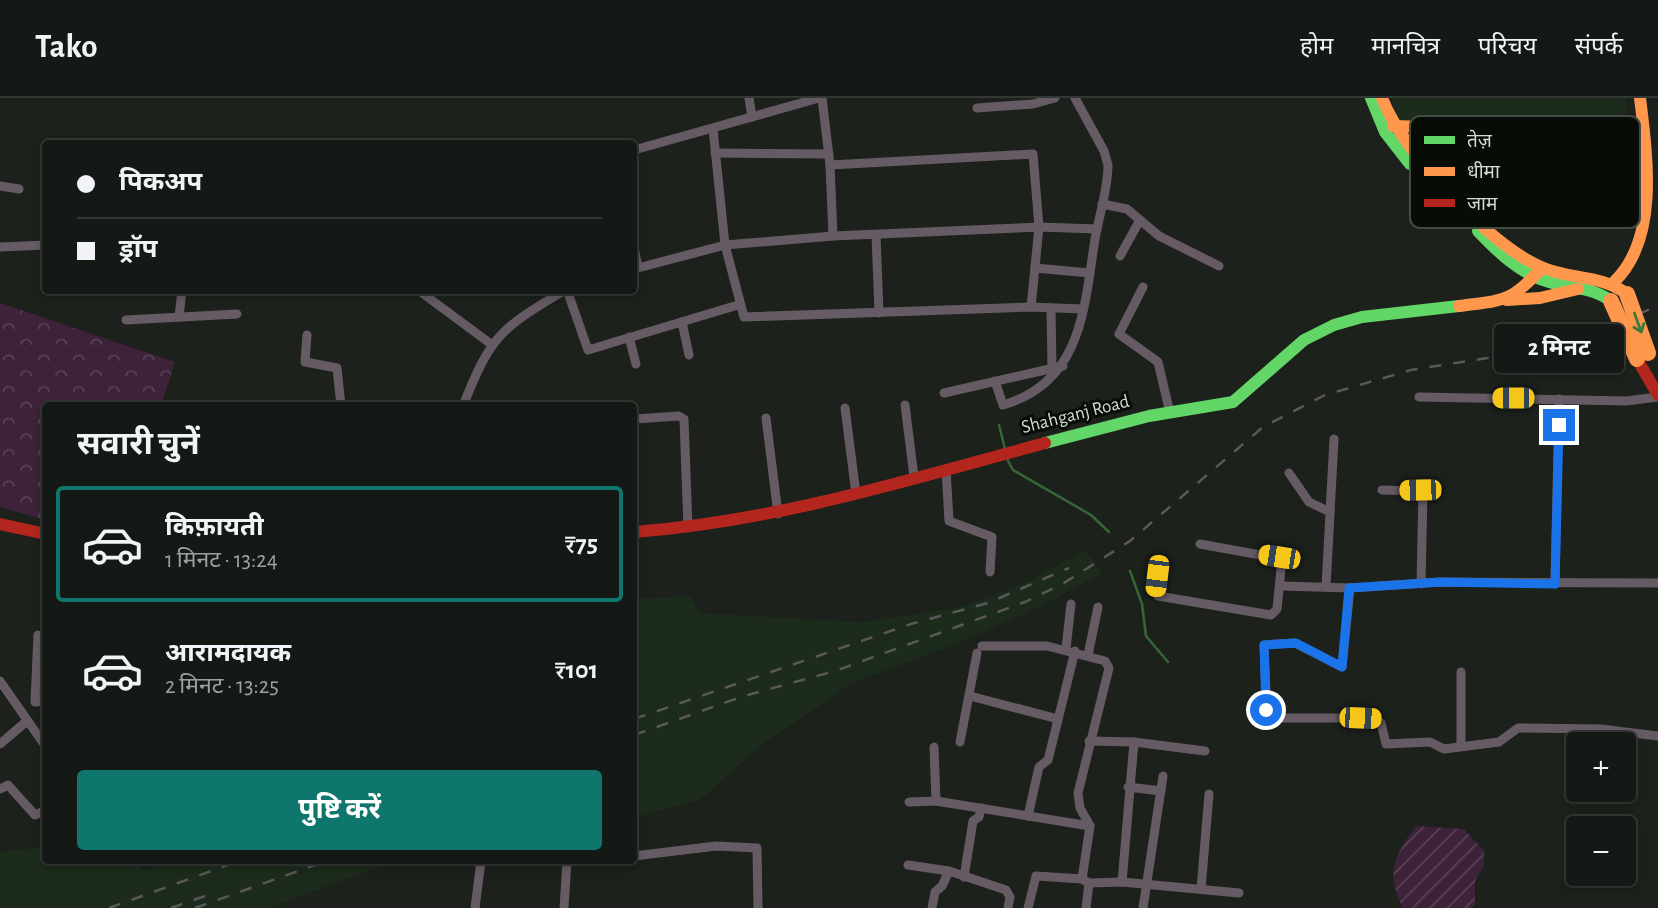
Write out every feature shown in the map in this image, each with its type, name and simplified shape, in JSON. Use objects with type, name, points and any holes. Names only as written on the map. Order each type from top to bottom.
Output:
[{"type":"main road","points":[[1371,98],[1385,132],[1410,165]]},
{"type":"main road","points":[[1382,98],[1393,126],[1410,148]]},
{"type":"main road","points":[[1614,282],[1634,268],[1654,231],[1655,213],[1640,98]]},
{"type":"main road","points":[[1393,126],[1410,126]]},
{"type":"main road","points":[[1476,228],[1514,265],[1519,280],[1506,300]]},
{"type":"main road","points":[[1490,228],[1538,272],[1614,282],[1627,294],[1643,356],[1658,396]]},
{"type":"main road","points":[[1514,265],[1578,289],[1601,293],[1611,301],[1658,376]]},
{"type":"main road","points":[[1506,300],[1538,272]]},
{"type":"main road","name":"Shahganj Road","points":[[637,532],[688,528],[778,514],[1013,450],[1233,401],[1262,380],[1304,340],[1334,325],[1362,317],[1540,298],[1578,289]]},
{"type":"main road","points":[[0,524],[42,533]]},
{"type":"street","points":[[749,98],[752,117]]},
{"type":"street","points":[[637,149],[713,129],[796,101],[821,98],[831,165],[833,236]]},
{"type":"street","points":[[977,108],[1034,104],[1055,98]]},
{"type":"street","points":[[995,381],[1001,404],[1004,405],[1034,393],[1063,366],[1072,349],[1083,309],[1108,171],[1107,158],[1075,98]]},
{"type":"street","points":[[713,129],[724,245],[738,305],[746,317],[1031,307],[1083,309]]},
{"type":"street","points":[[715,153],[829,154]]},
{"type":"street","points":[[831,165],[1031,153],[1035,158],[1039,227],[1031,307]]},
{"type":"street","points":[[0,186],[19,189]]},
{"type":"street","points":[[1102,204],[1124,208],[1159,236],[1219,265]]},
{"type":"street","points":[[1120,256],[1140,220]]},
{"type":"street","points":[[637,268],[724,245],[833,236],[1039,227],[1097,229]]},
{"type":"street","points":[[876,235],[878,313]]},
{"type":"street","points":[[0,247],[42,245]]},
{"type":"street","points":[[1035,268],[1090,273]]},
{"type":"street","points":[[1143,287],[1119,334],[1158,362],[1170,413]]},
{"type":"street","points":[[179,317],[182,294]]},
{"type":"street","points":[[423,294],[491,344]]},
{"type":"street","points":[[465,402],[491,344],[520,317],[559,294]]},
{"type":"street","points":[[567,294],[586,349],[738,305]]},
{"type":"street","points":[[1051,308],[1052,368]]},
{"type":"street","points":[[126,320],[237,314]]},
{"type":"street","points":[[682,322],[689,355]]},
{"type":"street","points":[[307,335],[305,362],[337,368],[341,402]]},
{"type":"street","points":[[629,337],[636,364]]},
{"type":"street","points":[[944,393],[1063,366]]},
{"type":"street","points":[[1419,397],[1626,401],[1658,396]]},
{"type":"street","points":[[1555,584],[1559,399]]},
{"type":"street","points":[[905,405],[914,477]]},
{"type":"street","points":[[845,408],[856,494]]},
{"type":"street","points":[[637,419],[679,416],[684,419],[688,528]]},
{"type":"street","points":[[766,418],[778,514]]},
{"type":"street","points":[[1326,587],[1334,439]]},
{"type":"street","points":[[946,469],[949,521],[992,537],[990,572]]},
{"type":"street","points":[[1289,473],[1309,502],[1330,512]]},
{"type":"street","points":[[1382,490],[1423,491],[1421,584]]},
{"type":"street","points":[[1159,559],[1155,592],[1161,597],[1271,615],[1277,609],[1282,586],[1282,559],[1200,544]]},
{"type":"street","points":[[1282,586],[1349,588],[1421,584],[1658,583]]},
{"type":"street","points":[[1349,588],[1342,667],[1296,643],[1264,645],[1267,714],[1283,718],[1375,718],[1381,723],[1387,745],[1430,742],[1444,749],[1499,742],[1518,728],[1601,729],[1658,736]]},
{"type":"street","points":[[1028,816],[1040,767],[1048,760],[1058,719],[1070,650],[1071,604]]},
{"type":"street","points":[[1088,656],[1098,607]]},
{"type":"street","points":[[38,635],[35,702],[42,701]]},
{"type":"street","points":[[960,742],[980,649],[1070,650],[1105,661],[1110,668],[1089,741],[1078,799],[1090,826],[1086,908]]},
{"type":"street","points":[[1461,672],[1461,747]]},
{"type":"street","points":[[0,681],[42,742]]},
{"type":"street","points":[[970,696],[1058,719]]},
{"type":"street","points":[[0,744],[27,721]]},
{"type":"street","points":[[1089,741],[1134,742],[1205,751]]},
{"type":"street","points":[[1122,882],[1128,787],[1134,742]]},
{"type":"street","points":[[934,747],[936,801]]},
{"type":"street","points":[[1143,908],[1163,776]]},
{"type":"street","points":[[0,789],[8,785],[35,815],[42,812]]},
{"type":"street","points":[[1128,787],[1161,791]]},
{"type":"street","points":[[1201,889],[1209,794]]},
{"type":"street","points":[[909,802],[936,801],[1090,826]]},
{"type":"street","points":[[964,877],[973,821],[979,817],[981,808]]},
{"type":"street","points":[[637,856],[716,846],[757,848],[758,908]]},
{"type":"street","points":[[475,908],[481,864]]},
{"type":"street","points":[[564,908],[568,864]]},
{"type":"street","points":[[908,865],[949,871],[1008,892],[1008,908]]},
{"type":"street","points":[[932,908],[935,891],[942,886],[949,871]]},
{"type":"street","points":[[1028,908],[1036,876],[1239,893]]},
{"type":"shaded area","points":[[1391,98],[1626,98],[1627,116],[1410,116],[1410,122],[1400,121]]},
{"type":"shaded area","points":[[1085,550],[1102,573],[1044,605],[956,644],[850,684],[759,747],[700,800],[637,817],[637,599],[690,596],[699,613],[862,622],[962,607],[1023,584]]},
{"type":"shaded area","points":[[42,847],[42,864],[137,864],[143,871],[162,864],[386,864],[269,908],[0,908],[0,852]]},
{"type":"green space","points":[[0,303],[175,362],[162,402],[42,402],[42,519],[0,507]]},
{"type":"green space","points":[[1416,826],[1464,829],[1484,851],[1484,865],[1475,881],[1475,905],[1471,908],[1403,908],[1394,885],[1394,865]]},
{"type":"waterway","points":[[999,425],[1005,449]]},
{"type":"waterway","points":[[1007,459],[1013,470],[1091,515],[1109,532]]},
{"type":"waterway","points":[[1130,571],[1142,604],[1146,636],[1168,662]]},
{"type":"railway","points":[[637,734],[744,696],[835,671],[1025,602],[1064,583],[1130,541],[1263,427],[1325,395],[1411,370],[1532,351],[1593,332],[1658,306]]},
{"type":"railway","points":[[637,718],[911,624],[988,603],[1069,568]]},
{"type":"railway","points":[[109,908],[231,864]]},
{"type":"railway","points":[[195,908],[318,864]]},
{"type":"railway","points":[[171,908],[205,896]]},
{"type":"traffic: fast","points":[[1371,98],[1385,132],[1410,164]]},
{"type":"traffic: fast","points":[[1478,231],[1528,274],[1549,282],[1589,290],[1611,301]]},
{"type":"traffic: fast","points":[[1045,443],[1149,416],[1233,402],[1304,340],[1334,325],[1362,317],[1459,306]]},
{"type":"traffic: slow","points":[[1382,98],[1392,120],[1410,147]]},
{"type":"traffic: slow","points":[[1614,282],[1628,265],[1638,245],[1644,222],[1647,173],[1640,98]]},
{"type":"traffic: slow","points":[[1393,126],[1410,126]]},
{"type":"traffic: slow","points":[[1486,228],[1520,255],[1541,267],[1606,283],[1627,294]]},
{"type":"traffic: slow","points":[[1459,306],[1505,298],[1521,288],[1541,269]]},
{"type":"traffic: slow","points":[[1507,300],[1540,298],[1578,289]]},
{"type":"traffic: slow","points":[[1627,294],[1648,353]]},
{"type":"traffic: slow","points":[[1611,301],[1637,359]]},
{"type":"traffic: jam","points":[[1637,359],[1658,395]]},
{"type":"traffic: jam","points":[[637,532],[687,527],[791,509],[892,485],[1045,443]]},
{"type":"traffic: jam","points":[[0,524],[42,533]]},
{"type":"route","points":[[1266,710],[1264,645],[1296,643],[1327,662],[1342,667],[1349,588],[1441,582],[1555,584],[1559,425]]}]
